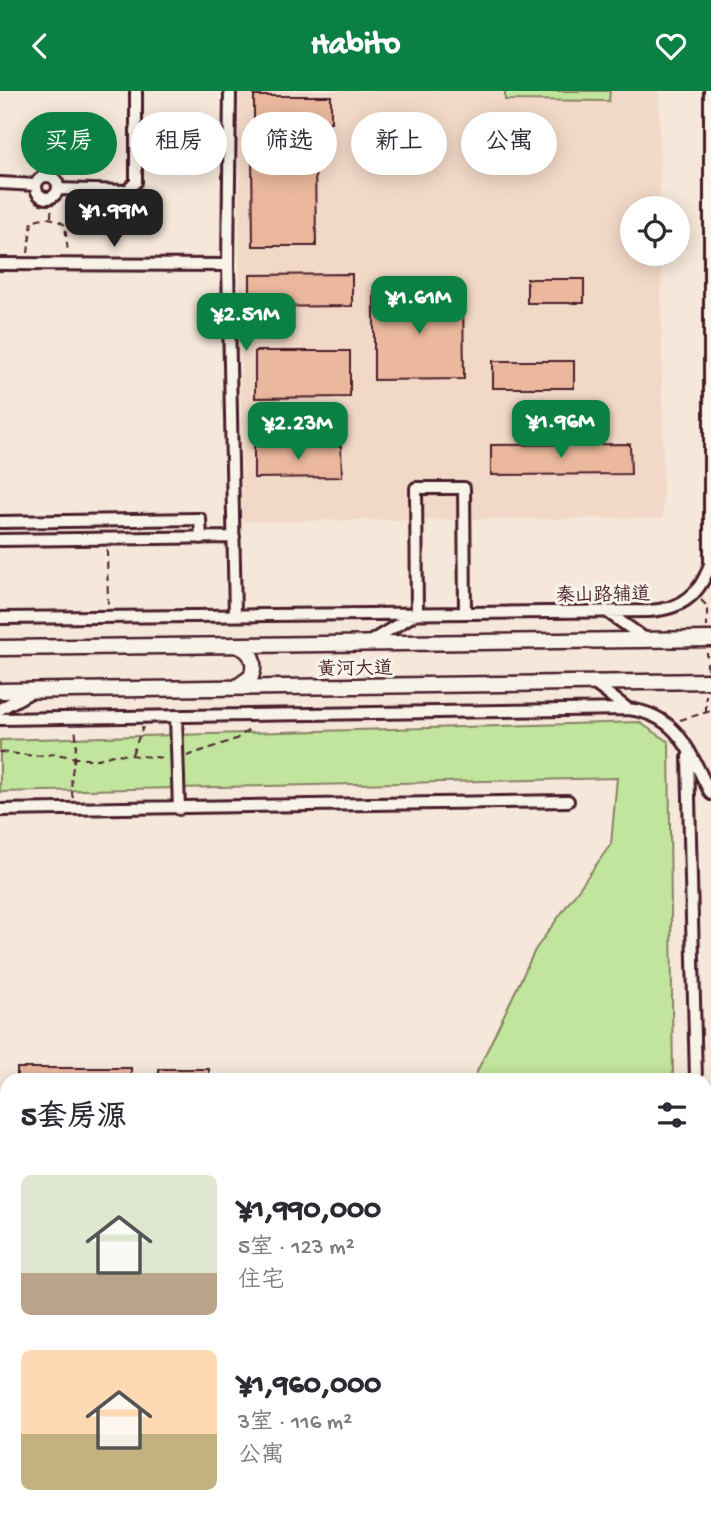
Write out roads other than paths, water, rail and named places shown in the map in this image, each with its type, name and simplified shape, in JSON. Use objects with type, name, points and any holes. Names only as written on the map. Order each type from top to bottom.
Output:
[{"type":"main road","name":"黄河大道","points":[[0,648],[711,639]]},
{"type":"main road","points":[[232,688],[246,683],[254,670],[251,656],[246,650],[233,645]]},
{"type":"main road","name":"黄河大道","points":[[0,691],[711,681]]},
{"type":"street","points":[[36,185],[42,197],[55,193],[127,191],[136,182],[135,91]]},
{"type":"street","points":[[230,91],[228,265],[235,615]]},
{"type":"street","name":"秦山路辅道","points":[[0,618],[666,610],[682,604],[695,594],[705,580],[710,564],[710,91]]},
{"type":"street","points":[[36,185],[40,178],[55,178],[55,193]]},
{"type":"street","points":[[0,183],[36,185]]},
{"type":"street","points":[[0,264],[228,265]]},
{"type":"street","points":[[368,643],[416,613],[416,488],[464,488],[465,613]]},
{"type":"street","points":[[0,522],[200,519],[201,538]]},
{"type":"street","points":[[0,540],[234,537]]},
{"type":"street","points":[[606,611],[647,640]]},
{"type":"street","points":[[592,682],[628,709]]},
{"type":"street","points":[[0,709],[34,690]]},
{"type":"street","points":[[0,719],[628,709],[647,711],[669,724],[686,748],[711,794]]},
{"type":"street","points":[[176,716],[179,809]]},
{"type":"street","points":[[686,748],[690,766],[696,1073]]},
{"type":"street","points":[[0,810],[568,801]]}]
